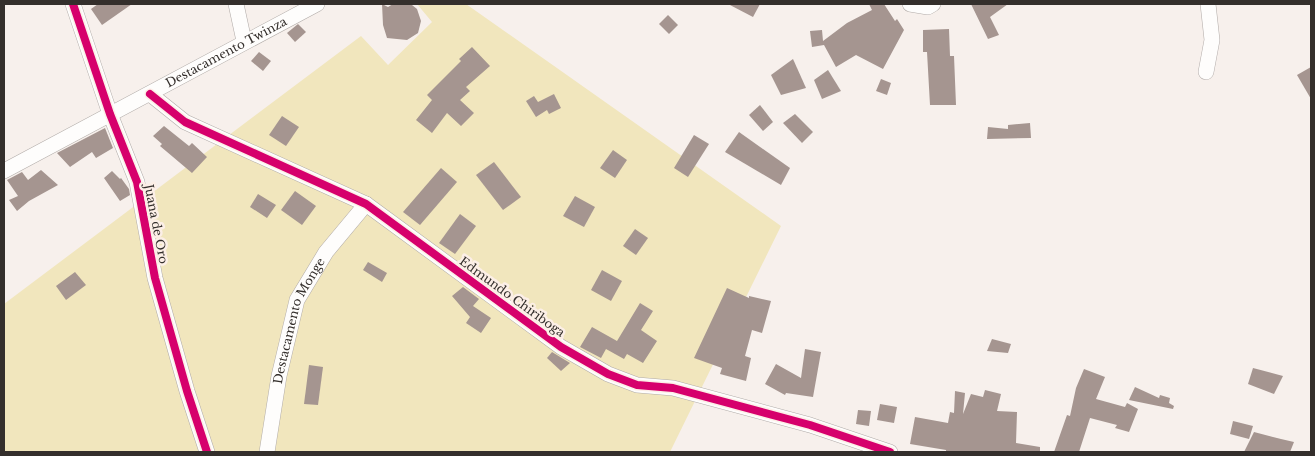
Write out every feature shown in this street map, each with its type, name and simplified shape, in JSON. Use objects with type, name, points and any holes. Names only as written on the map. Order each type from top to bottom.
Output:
[{"type":"street","name":"Juana de Oro","points":[[73,4],[110,114],[137,182],[155,278],[187,391],[207,452]]},
{"type":"street","points":[[236,4],[244,41]]},
{"type":"street","name":"Destacamento Twinza","points":[[4,171],[316,4]]},
{"type":"street","points":[[910,4],[928,6],[933,4]]},
{"type":"street","points":[[1206,72],[1212,40],[1208,4]]},
{"type":"street","name":"Edmundo Chiriboga","points":[[150,94],[185,122],[366,204],[562,346],[608,374],[637,385],[673,388],[810,425],[890,452]]},
{"type":"street","name":"Destacamento Monge","points":[[267,452],[278,376],[297,300],[326,252],[366,204]]},
{"type":"shaded area","points":[[417,4],[466,4],[781,226],[670,452],[4,452],[4,304],[361,36],[388,65],[432,22]]},
{"type":"building","points":[[98,4],[132,4],[102,25],[91,9]]},
{"type":"building","points":[[382,4],[388,7],[393,4],[412,5],[417,9],[421,21],[418,33],[407,40],[387,38],[383,25]]},
{"type":"building","points":[[728,4],[760,4],[753,17]]},
{"type":"building","points":[[869,4],[884,4],[895,21],[897,19],[904,30],[883,69],[856,55],[836,67],[824,45],[812,47],[810,31],[822,30],[823,41],[847,23],[872,10]]},
{"type":"building","points":[[971,4],[1008,4],[990,17],[999,35],[988,39]]},
{"type":"building","points":[[668,15],[678,25],[669,34],[659,24]]},
{"type":"building","points":[[298,24],[306,32],[295,42],[287,33]]},
{"type":"building","points":[[949,29],[950,56],[954,56],[956,105],[930,105],[927,52],[923,52],[923,30]]},
{"type":"building","points":[[472,47],[490,66],[466,87],[470,91],[460,100],[474,113],[461,126],[447,113],[432,133],[416,120],[432,100],[427,95],[461,61],[459,59]]},
{"type":"building","points":[[259,52],[271,61],[263,71],[251,61]]},
{"type":"building","points":[[793,59],[806,88],[781,95],[771,75]]},
{"type":"building","points":[[1311,67],[1311,99],[1297,75]]},
{"type":"building","points":[[828,70],[841,91],[822,99],[814,80]]},
{"type":"building","points":[[881,79],[891,83],[887,95],[876,91]]},
{"type":"building","points":[[554,94],[561,108],[549,114],[547,110],[536,117],[526,101],[534,96],[538,102]]},
{"type":"building","points":[[760,105],[773,122],[763,131],[749,115]]},
{"type":"building","points":[[795,114],[813,132],[802,143],[783,123]]},
{"type":"building","points":[[282,116],[299,127],[286,146],[269,135]]},
{"type":"building","points":[[1030,123],[1031,138],[987,139],[988,127],[1008,129],[1008,125]]},
{"type":"building","points":[[164,126],[189,146],[192,143],[207,157],[192,173],[160,146],[162,144],[153,136]]},
{"type":"building","points":[[105,128],[113,148],[96,158],[92,152],[70,167],[57,153]]},
{"type":"building","points":[[739,132],[790,168],[781,185],[725,152]]},
{"type":"building","points":[[694,135],[709,144],[688,177],[674,168]]},
{"type":"building","points":[[613,150],[627,160],[615,178],[600,168]]},
{"type":"building","points":[[494,162],[521,197],[503,210],[476,175]]},
{"type":"building","points":[[441,168],[457,182],[420,225],[403,212]]},
{"type":"building","points":[[41,170],[58,185],[29,201],[17,211],[9,200],[18,196],[7,180],[22,172],[28,180]]},
{"type":"building","points":[[112,171],[121,178],[129,189],[130,195],[120,201],[104,178]]},
{"type":"building","points":[[295,191],[316,206],[302,225],[281,210]]},
{"type":"building","points":[[258,194],[276,205],[267,218],[250,207]]},
{"type":"building","points":[[575,196],[595,207],[584,227],[563,216]]},
{"type":"building","points":[[460,214],[476,226],[455,254],[439,243]]},
{"type":"building","points":[[635,229],[648,238],[636,255],[623,246]]},
{"type":"building","points":[[368,262],[387,273],[382,282],[363,270]]},
{"type":"building","points":[[602,270],[622,281],[611,301],[591,290]]},
{"type":"building","points":[[75,272],[86,285],[66,300],[56,286]]},
{"type":"building","points":[[463,287],[479,299],[473,306],[491,318],[481,333],[466,323],[470,317],[452,296]]},
{"type":"building","points":[[727,288],[749,298],[749,296],[771,301],[762,333],[752,330],[745,356],[751,358],[746,381],[720,374],[722,368],[694,358]]},
{"type":"building","points":[[640,303],[653,311],[641,330],[657,341],[643,363],[627,354],[624,359],[606,349],[601,358],[580,347],[592,327],[617,341]]},
{"type":"building","points":[[992,339],[1011,344],[1008,353],[987,351]]},
{"type":"building","points":[[805,349],[821,352],[813,397],[786,393],[785,395],[765,384],[776,364],[801,378]]},
{"type":"building","points":[[552,352],[570,363],[561,371],[547,358]]},
{"type":"building","points":[[309,365],[323,367],[318,405],[304,404]]},
{"type":"building","points":[[1253,368],[1283,376],[1274,394],[1248,384]]},
{"type":"building","points":[[1084,369],[1105,377],[1096,399],[1125,407],[1127,403],[1138,409],[1129,432],[1115,428],[1117,425],[1090,418],[1079,452],[1054,452],[1067,415],[1070,416],[1076,388]]},
{"type":"building","points":[[1135,387],[1159,398],[1160,395],[1170,398],[1169,403],[1174,406],[1173,409],[1129,400]]},
{"type":"building","points":[[985,390],[1001,394],[997,411],[1017,412],[1016,443],[1040,447],[1040,452],[946,452],[946,450],[910,444],[915,417],[948,423],[950,412],[954,413],[955,391],[965,393],[963,414],[971,394],[983,397]]},
{"type":"building","points":[[880,404],[897,407],[894,423],[877,420]]},
{"type":"building","points":[[858,410],[871,411],[869,426],[856,424]]},
{"type":"building","points":[[1233,421],[1253,426],[1249,439],[1230,434]]},
{"type":"building","points":[[1254,432],[1294,442],[1290,452],[1244,452]]},
{"type":"cycle path","points":[[73,4],[110,114],[137,182],[155,278],[187,391],[207,452]]},
{"type":"cycle path","points":[[150,94],[185,122],[366,204],[561,347],[608,374],[637,385],[673,388],[810,425],[890,452]]}]
